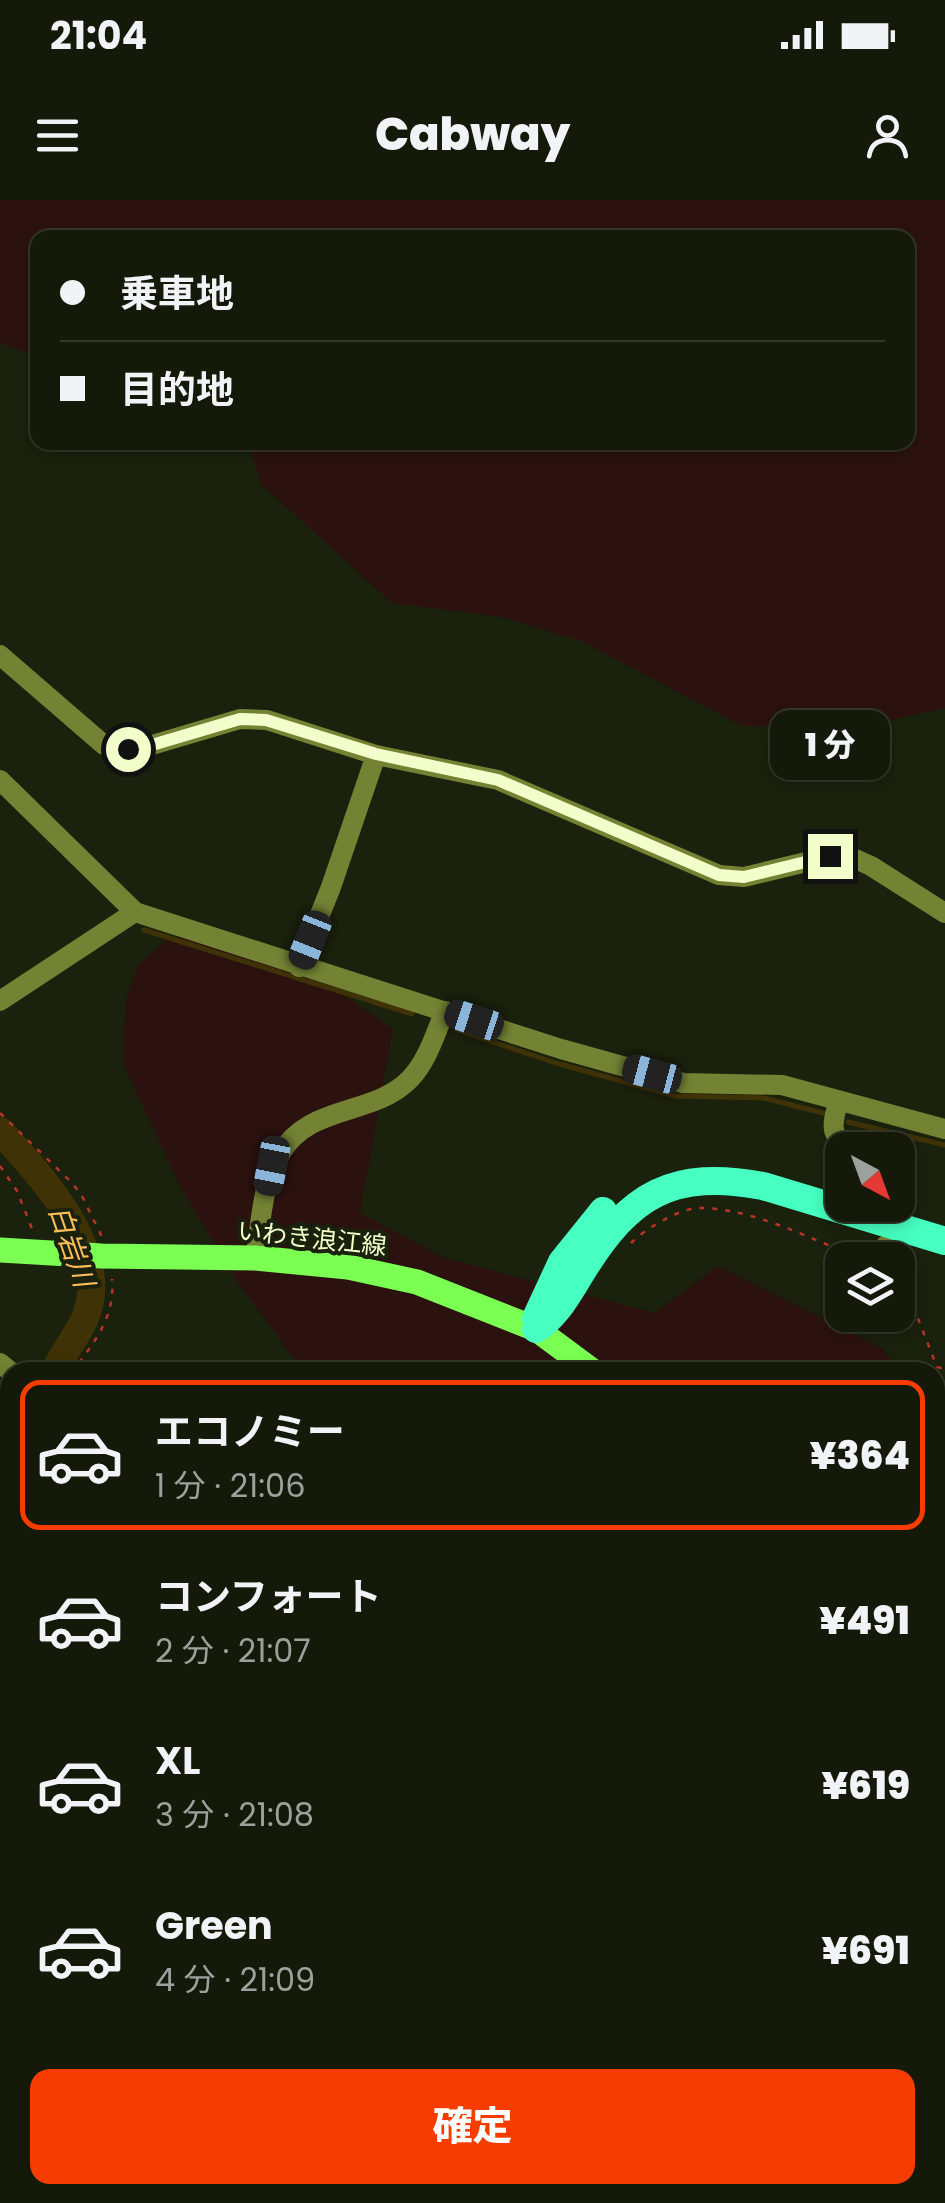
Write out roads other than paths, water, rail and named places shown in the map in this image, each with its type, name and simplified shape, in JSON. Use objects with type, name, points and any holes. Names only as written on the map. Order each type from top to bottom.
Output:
[{"type":"highway","points":[[536,1329],[536,1312],[562,1262],[592,1221],[620,1194],[656,1174],[686,1166],[730,1164],[825,1189]]},
{"type":"highway","points":[[536,1329],[552,1319],[602,1240],[623,1215],[648,1196],[689,1182],[732,1180],[763,1186],[945,1240]]},
{"type":"highway","points":[[915,1213],[945,1221]]},
{"type":"main road","name":"いわき浪江線","points":[[0,1250],[255,1258],[348,1266],[417,1282],[536,1329],[581,1362]]},
{"type":"street","points":[[0,655],[104,745],[128,749],[240,719],[266,720],[376,754],[498,780],[719,875],[744,877],[830,856],[849,856],[945,913]]},
{"type":"street","points":[[300,967],[376,754]]},
{"type":"street","points":[[0,780],[135,912],[561,1049],[683,1083],[770,1084],[945,1129]]},
{"type":"street","points":[[0,1001],[135,912]]},
{"type":"street","points":[[255,1258],[272,1166],[292,1136],[322,1116],[380,1098],[408,1080],[423,1063],[445,1011]]},
{"type":"street","points":[[834,1132],[838,1102]]},
{"type":"waterway","points":[[144,930],[412,1014]]},
{"type":"waterway","points":[[457,1030],[675,1096],[764,1098],[823,1113]]},
{"type":"waterway","points":[[848,1122],[945,1145]]},
{"type":"waterway","name":"白岩川","points":[[0,1131],[52,1192],[81,1242],[89,1268],[91,1293],[85,1318],[60,1362]]}]
